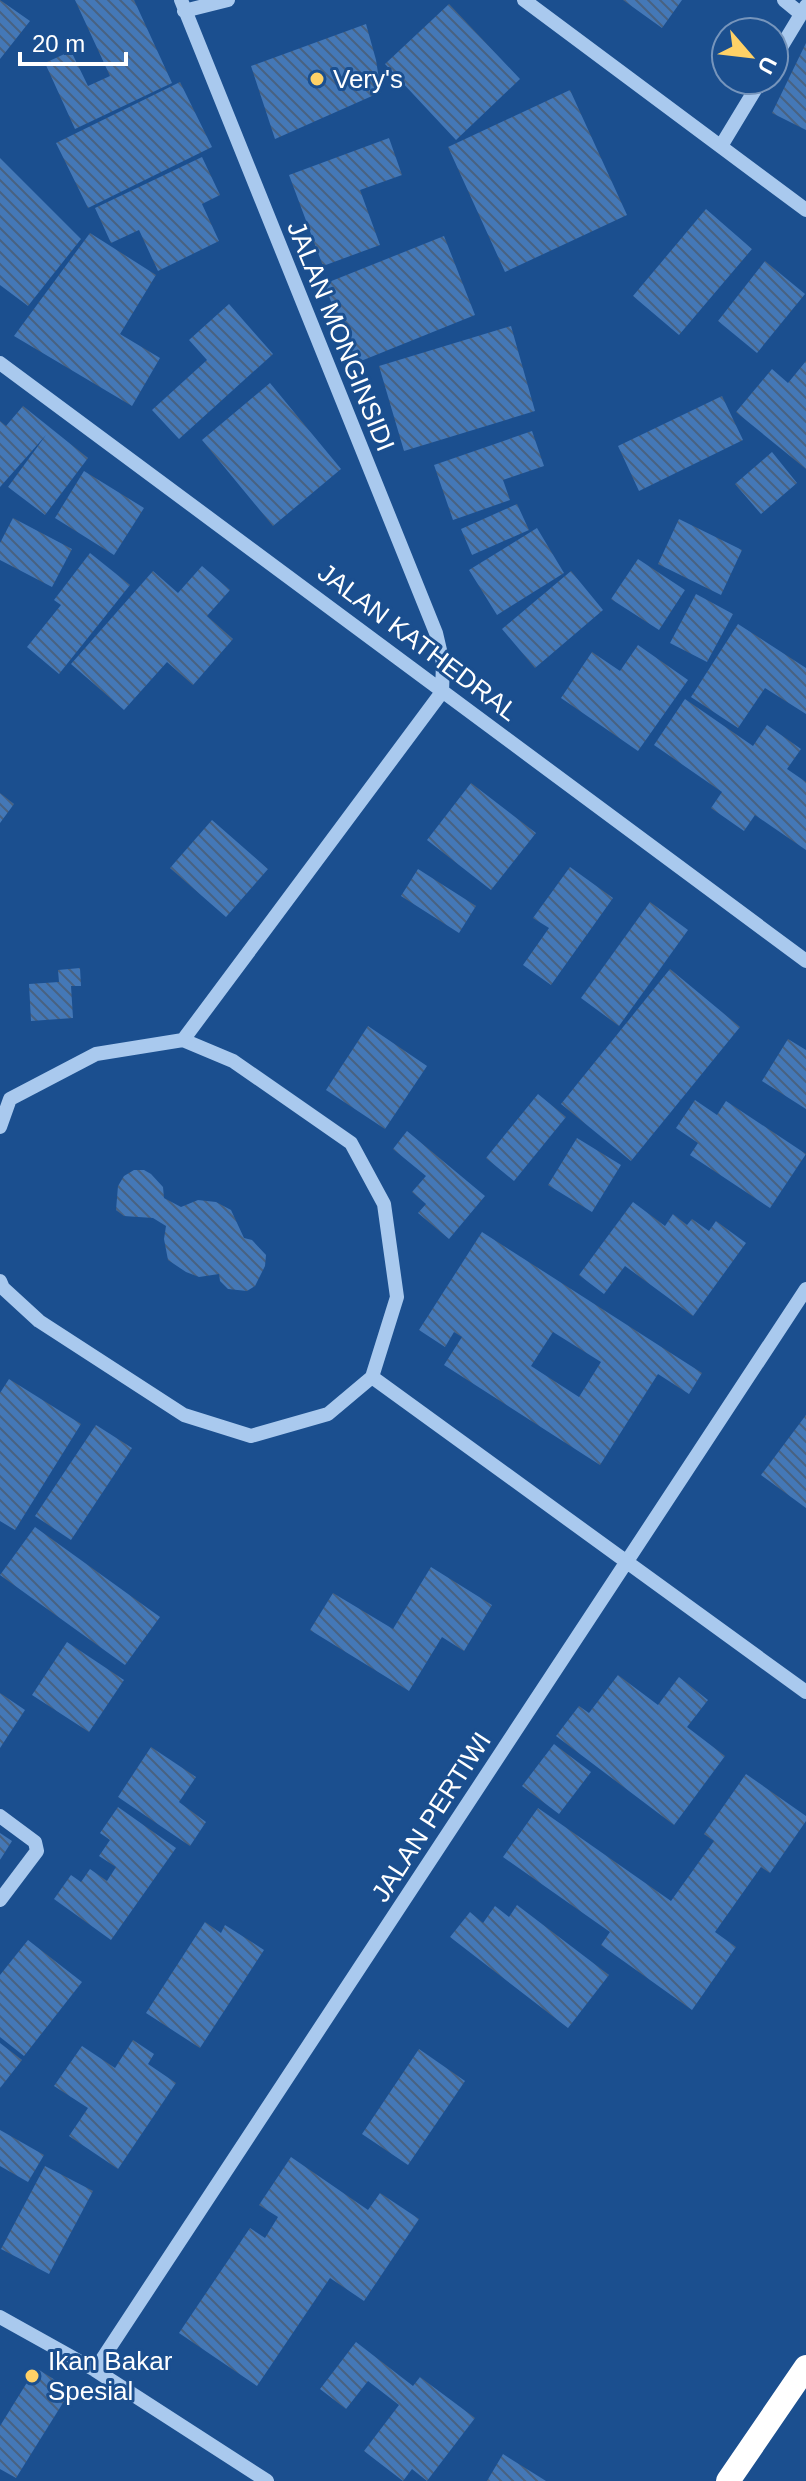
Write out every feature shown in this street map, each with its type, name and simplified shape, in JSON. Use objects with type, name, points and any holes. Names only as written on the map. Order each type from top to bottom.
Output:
[{"type":"highway","points":[[728,2481],[806,2367]]},
{"type":"street","points":[[183,6],[228,0]]},
{"type":"street","points":[[524,0],[806,210]]},
{"type":"street","points":[[784,0],[804,10],[790,33]]},
{"type":"street","name":"JALAN MONGINSIDI","points":[[183,6],[436,633],[443,663],[442,692]]},
{"type":"street","points":[[721,146],[751,96]]},
{"type":"street","name":"JALAN KATHEDRAL","points":[[0,363],[806,961]]},
{"type":"street","points":[[183,1040],[442,692]]},
{"type":"street","points":[[0,1127],[5,1096],[96,1054],[183,1040],[233,1061],[351,1143],[384,1204],[397,1297],[372,1377],[328,1414],[251,1436],[184,1415],[39,1321],[1,1287]]},
{"type":"street","name":"JALAN PERTIWI","points":[[95,2370],[806,1289]]},
{"type":"street","points":[[372,1377],[806,1692]]},
{"type":"street","points":[[0,1816],[35,1842],[37,1851],[0,1900]]},
{"type":"street","points":[[0,2317],[95,2370],[267,2481]]},
{"type":"building","points":[[0,0],[30,21],[0,59]]},
{"type":"building","points":[[75,0],[134,0],[172,83],[75,129],[45,63],[71,51],[88,86],[110,76]]},
{"type":"building","points":[[623,0],[682,0],[662,28]]},
{"type":"building","points":[[449,4],[520,79],[456,140],[385,64]]},
{"type":"building","name":"Very's","points":[[366,24],[381,92],[275,139],[251,66]]},
{"type":"building","points":[[806,43],[806,130],[772,113],[780,96],[790,96],[790,76]]},
{"type":"building","points":[[180,82],[212,147],[88,208],[56,143]]},
{"type":"building","points":[[570,90],[627,215],[505,272],[448,147]]},
{"type":"building","points":[[389,138],[402,175],[360,190],[380,245],[323,266],[289,175]]},
{"type":"building","points":[[202,157],[220,195],[202,204],[219,241],[158,271],[139,230],[111,243],[95,208]]},
{"type":"building","points":[[0,158],[81,239],[28,306],[0,285]]},
{"type":"building","points":[[706,209],[752,249],[679,335],[633,296]]},
{"type":"building","points":[[90,233],[156,275],[120,334],[160,358],[132,406],[14,336]]},
{"type":"building","points":[[444,236],[475,315],[356,363],[324,284]]},
{"type":"building","points":[[765,261],[805,294],[757,353],[718,321]]},
{"type":"building","points":[[229,304],[273,354],[179,439],[152,410],[207,360],[189,340]]},
{"type":"building","points":[[511,326],[535,411],[404,451],[379,366]]},
{"type":"building","points":[[806,361],[806,469],[736,412],[772,369],[788,383]]},
{"type":"building","points":[[270,383],[341,469],[273,526],[202,440]]},
{"type":"building","points":[[722,396],[743,440],[639,491],[618,446]]},
{"type":"building","points":[[23,406],[88,458],[45,515],[8,487],[46,435],[0,487],[0,421],[6,426]]},
{"type":"building","points":[[532,431],[544,466],[503,480],[510,500],[453,520],[434,465]]},
{"type":"building","points":[[772,452],[797,483],[761,514],[735,484]]},
{"type":"building","points":[[84,471],[144,508],[114,555],[55,518]]},
{"type":"building","points":[[517,504],[529,530],[472,555],[461,529]]},
{"type":"building","points":[[13,518],[72,549],[52,587],[0,560],[0,543]]},
{"type":"building","points":[[679,519],[742,550],[721,595],[658,564]]},
{"type":"building","points":[[537,528],[564,573],[497,615],[469,570]]},
{"type":"building","points":[[90,553],[130,585],[59,674],[27,647],[61,605],[54,600]]},
{"type":"building","points":[[638,559],[685,590],[659,630],[611,599]]},
{"type":"building","points":[[202,566],[230,590],[207,616],[233,639],[193,685],[167,662],[124,710],[71,664],[153,571],[178,593]]},
{"type":"building","points":[[571,571],[603,610],[535,668],[502,629]]},
{"type":"building","points":[[696,594],[733,614],[707,662],[670,643]]},
{"type":"building","points":[[738,624],[806,668],[806,714],[765,688],[738,728],[691,697]]},
{"type":"building","points":[[638,645],[688,680],[638,751],[561,698],[592,652],[620,671]]},
{"type":"building","points":[[685,699],[753,746],[767,725],[801,749],[787,769],[806,782],[806,850],[755,815],[744,831],[711,808],[722,792],[654,745]]},
{"type":"building","points":[[471,783],[536,833],[491,890],[427,840]]},
{"type":"building","points":[[0,793],[14,804],[0,823]]},
{"type":"building","points":[[212,820],[268,869],[226,917],[170,868]]},
{"type":"building","points":[[570,867],[613,898],[551,985],[523,965],[549,928],[533,918]]},
{"type":"building","points":[[418,869],[476,906],[459,933],[401,896]]},
{"type":"building","points":[[650,902],[688,930],[619,1026],[581,998]]},
{"type":"building","points":[[80,968],[81,986],[71,986],[73,1018],[31,1021],[29,984],[59,982],[58,970]]},
{"type":"building","points":[[670,969],[740,1027],[631,1161],[561,1104]]},
{"type":"building","points":[[368,1026],[427,1066],[385,1129],[326,1090]]},
{"type":"building","points":[[788,1039],[806,1050],[806,1109],[762,1081]]},
{"type":"building","points":[[538,1094],[566,1117],[514,1181],[486,1158]]},
{"type":"building","points":[[695,1100],[717,1115],[726,1101],[806,1154],[770,1208],[690,1155],[698,1143],[676,1128]]},
{"type":"building","points":[[407,1131],[485,1196],[449,1239],[418,1213],[426,1204],[412,1192],[426,1176],[393,1149]]},
{"type":"building","points":[[577,1138],[621,1165],[592,1212],[548,1185]]},
{"type":"building","points":[[134,1170],[151,1174],[163,1187],[164,1198],[181,1207],[198,1200],[216,1202],[231,1210],[244,1238],[252,1240],[266,1255],[265,1266],[255,1286],[247,1291],[228,1289],[220,1281],[219,1274],[199,1277],[168,1260],[164,1239],[166,1226],[153,1218],[124,1216],[116,1210],[118,1186],[124,1176]]},
{"type":"building","points":[[633,1202],[665,1226],[673,1214],[687,1225],[692,1219],[709,1231],[716,1221],[746,1243],[693,1316],[625,1266],[604,1294],[579,1275]]},
{"type":"building","points":[[482,1232],[702,1373],[689,1394],[658,1374],[600,1465],[444,1365],[462,1337],[454,1332],[445,1347],[419,1330]],"holes":[[[553,1332],[601,1362],[579,1397],[531,1366]]]},
{"type":"building","points":[[9,1379],[81,1424],[15,1530],[0,1521],[0,1393]]},
{"type":"building","points":[[806,1415],[806,1508],[761,1475]]},
{"type":"building","points":[[96,1425],[132,1448],[71,1540],[35,1516]]},
{"type":"building","points":[[35,1527],[160,1617],[125,1665],[0,1575]]},
{"type":"building","points":[[431,1567],[492,1605],[464,1651],[442,1637],[409,1691],[310,1630],[333,1593],[393,1629]]},
{"type":"building","points":[[67,1642],[124,1680],[89,1732],[32,1695]]},
{"type":"building","points":[[618,1675],[658,1705],[679,1677],[708,1700],[687,1727],[725,1756],[674,1825],[556,1736],[579,1706],[589,1713]]},
{"type":"building","points":[[0,1693],[25,1710],[0,1748]]},
{"type":"building","points":[[554,1744],[591,1772],[559,1814],[522,1786]]},
{"type":"building","points":[[151,1747],[196,1777],[179,1802],[206,1822],[190,1846],[118,1797]]},
{"type":"building","points":[[746,1774],[806,1816],[806,1821],[770,1873],[761,1867],[715,1932],[736,1947],[692,2010],[601,1945],[610,1932],[503,1857],[538,1808],[671,1901],[714,1841],[704,1834]]},
{"type":"building","points":[[118,1807],[176,1848],[111,1940],[54,1899],[71,1875],[81,1882],[90,1869],[107,1881],[116,1867],[99,1856],[110,1840],[100,1833]]},
{"type":"building","points":[[0,1833],[12,1841],[0,1860]]},
{"type":"building","points":[[517,1905],[609,1975],[568,2028],[450,1937],[470,1912],[483,1923],[495,1906],[509,1917]]},
{"type":"building","points":[[205,1922],[221,1933],[225,1925],[264,1950],[200,2048],[146,2013]]},
{"type":"building","points":[[28,1940],[82,1982],[24,2056],[0,2037],[0,1975]]},
{"type":"building","points":[[133,2040],[154,2054],[148,2064],[176,2083],[118,2169],[69,2136],[88,2108],[54,2086],[82,2046],[115,2068]]},
{"type":"building","points":[[0,2043],[22,2060],[0,2088]]},
{"type":"building","points":[[419,2049],[465,2081],[408,2165],[362,2134]]},
{"type":"building","points":[[0,2130],[44,2155],[28,2182],[0,2166]]},
{"type":"building","points":[[291,2157],[368,2210],[380,2193],[419,2219],[364,2301],[330,2278],[257,2386],[179,2333],[250,2228],[265,2238],[278,2217],[259,2205]]},
{"type":"building","points":[[45,2166],[93,2191],[49,2274],[1,2249]]},
{"type":"building","points":[[356,2342],[413,2386],[420,2377],[475,2418],[427,2481],[412,2469],[403,2481],[364,2451],[399,2405],[368,2381],[346,2409],[320,2389]]},
{"type":"building","points":[[36,2368],[71,2390],[16,2478],[0,2469],[0,2426]]},
{"type":"building","points":[[503,2454],[546,2481],[487,2481]]},
{"type":"place","name":"Very's","points":[[317,79]]},
{"type":"place","name":"Ikan Bakar Spesial","points":[[32,2376]]}]
